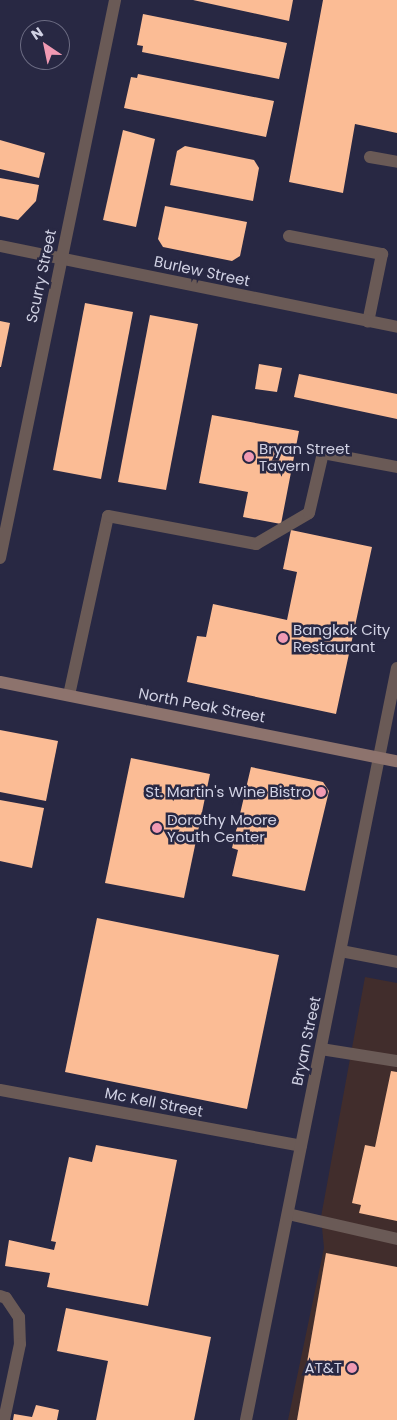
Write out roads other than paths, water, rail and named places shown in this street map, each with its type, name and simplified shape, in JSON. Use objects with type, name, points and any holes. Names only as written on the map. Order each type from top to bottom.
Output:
[{"type":"main road","name":"North Peak Street","points":[[0,682],[397,762]]},
{"type":"street","name":"Scurry Street","points":[[0,558],[115,0]]},
{"type":"street","points":[[370,157],[397,162]]},
{"type":"street","points":[[289,236],[382,254],[368,322]]},
{"type":"street","name":"Burlew Street","points":[[0,246],[397,328]]},
{"type":"street","points":[[69,695],[108,516],[256,544],[309,513],[323,453],[397,467]]},
{"type":"street","name":"Bryan Street","points":[[246,1420],[397,668]]},
{"type":"street","points":[[341,951],[397,962]]},
{"type":"street","points":[[321,1049],[397,1060]]},
{"type":"street","name":"Mc Kell Street","points":[[0,1090],[301,1146]]},
{"type":"street","points":[[288,1214],[397,1239]]},
{"type":"street","points":[[0,1296],[6,1298],[19,1317],[20,1344],[4,1420]]},
{"type":"place","name":"Bryan Street Tavern","points":[[249,457]]},
{"type":"place","name":"Bangkok City Restaurant","points":[[283,638]]},
{"type":"place","name":"St. Martin's Wine Bistro","points":[[321,792]]},
{"type":"place","name":"Dorothy Moore Youth Center","points":[[157,828]]},
{"type":"place","name":"AT&T","points":[[352,1368]]}]
